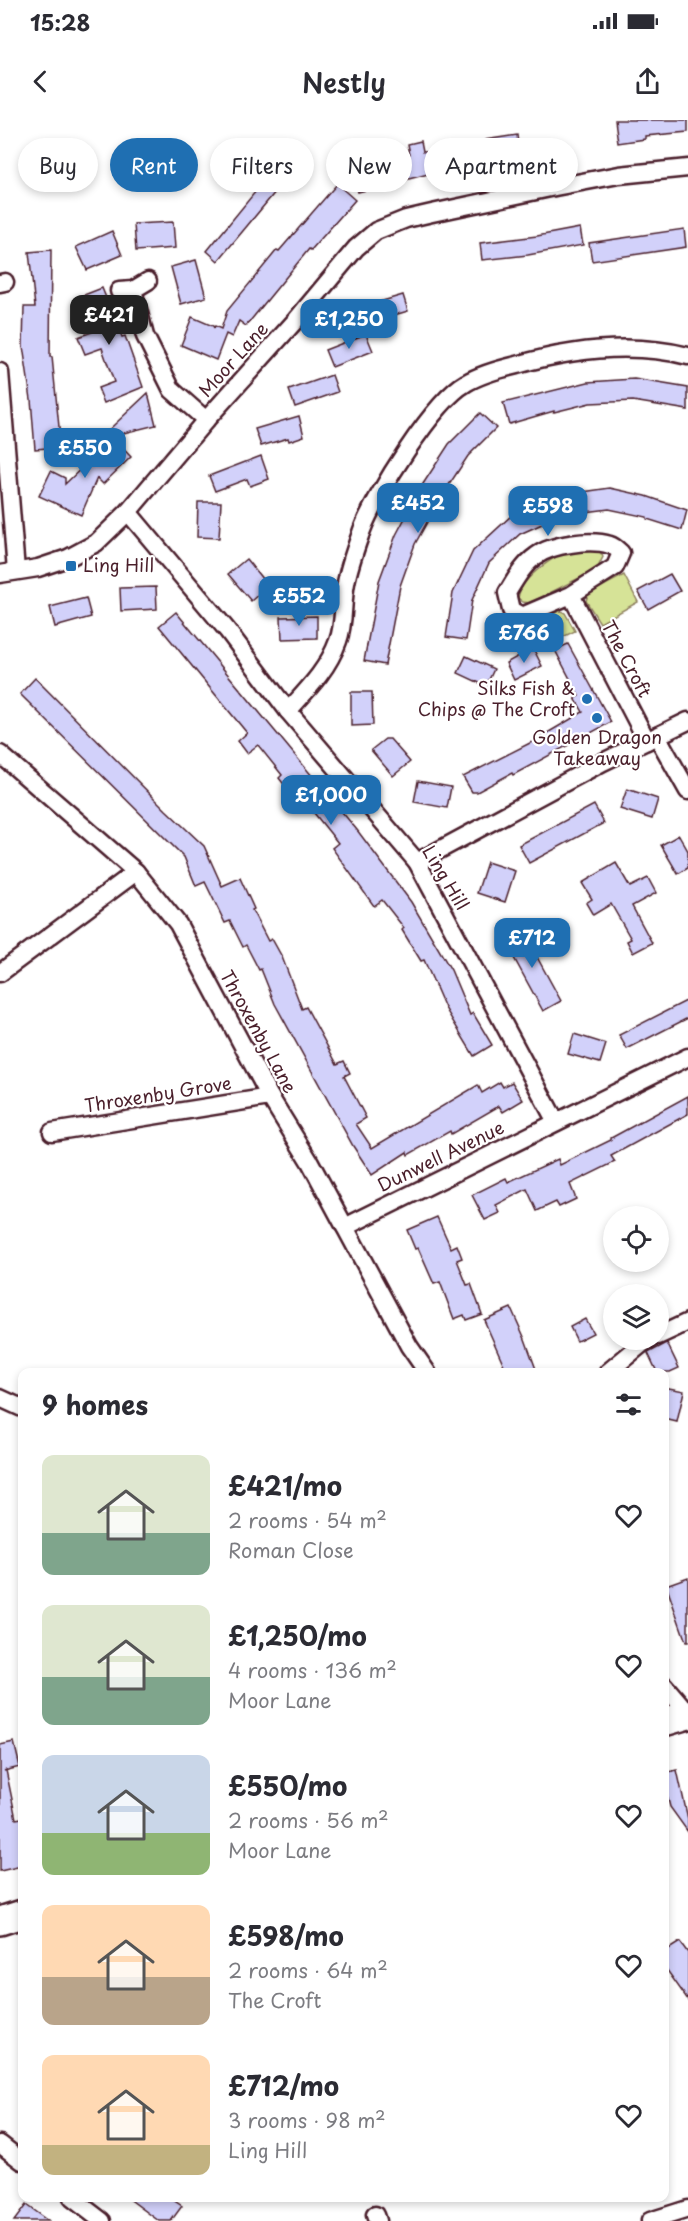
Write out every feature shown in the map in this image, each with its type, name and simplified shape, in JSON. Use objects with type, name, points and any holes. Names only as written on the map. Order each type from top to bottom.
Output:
[{"type":"highway","points":[[669,1720],[688,1714]]},
{"type":"highway","points":[[0,1921],[18,1915]]},
{"type":"street","name":"Moor Lane","points":[[8,572],[38,568],[96,543],[128,512],[206,420],[297,320],[356,248],[376,231],[423,215],[555,187],[619,175],[688,168]]},
{"type":"street","points":[[148,281],[126,290],[145,336],[172,390],[206,420]]},
{"type":"street","points":[[288,711],[325,670],[339,639],[346,582],[362,530],[378,496],[433,415],[465,383],[496,370],[545,357],[585,351],[611,348],[643,349],[688,356]]},
{"type":"street","points":[[0,372],[8,572]]},
{"type":"street","name":"Ling Hill","points":[[128,512],[227,630],[288,711],[417,862],[556,1122]]},
{"type":"street","points":[[591,541],[612,545],[621,553],[615,567],[571,595],[522,616],[511,610],[507,593],[520,572],[536,556],[552,549],[591,541]]},
{"type":"street","name":"The Croft","points":[[571,595],[652,739],[688,791]]},
{"type":"street","points":[[417,862],[603,762],[688,721]]},
{"type":"street","name":"Throxenby Lane","points":[[0,754],[136,872],[178,924],[270,1097],[310,1162],[409,1346],[424,1368]]},
{"type":"street","points":[[0,973],[136,872]]},
{"type":"street","name":"Dunwell Avenue","points":[[345,1227],[688,1058]]},
{"type":"street","name":"Throxenby Grove","points":[[51,1132],[270,1097]]},
{"type":"street","points":[[669,1331],[688,1322]]},
{"type":"street","points":[[613,1368],[634,1350]]},
{"type":"street","points":[[0,1398],[18,1406]]},
{"type":"street","points":[[669,1691],[688,1714]]},
{"type":"street","points":[[0,2144],[18,2158]]},
{"type":"street","points":[[91,2203],[102,2221]]},
{"type":"street","points":[[650,2221],[688,2209]]},
{"type":"green space","points":[[577,547],[599,550],[603,557],[597,569],[530,603],[518,598],[526,582],[541,567]]},
{"type":"green space","points":[[624,575],[638,602],[600,623],[586,601],[588,594]]},
{"type":"green space","points":[[559,610],[565,613],[575,631],[545,646],[531,623]]},
{"type":"building","points":[[615,120],[688,120],[688,132],[645,136],[645,139],[618,143]]},
{"type":"building","points":[[517,135],[517,138],[498,138]]},
{"type":"building","points":[[421,141],[424,175],[412,178],[412,143]]},
{"type":"building","points":[[255,192],[275,192],[218,261],[207,251]]},
{"type":"building","points":[[330,192],[346,192],[355,200],[311,250],[309,249],[246,326],[239,321],[232,337],[226,334],[216,360],[181,345],[192,317],[221,329],[227,311],[277,250],[279,251]]},
{"type":"building","points":[[173,222],[175,248],[136,251],[134,224]]},
{"type":"building","points":[[580,228],[583,245],[528,255],[482,260],[480,243]]},
{"type":"building","points":[[684,229],[686,247],[592,261],[589,243]]},
{"type":"building","points":[[112,231],[122,255],[87,270],[76,247]]},
{"type":"building","points":[[51,250],[50,357],[52,357],[61,447],[35,449],[31,399],[23,346],[24,307],[35,307],[29,252]]},
{"type":"building","points":[[196,260],[206,297],[181,304],[171,267]]},
{"type":"building","points":[[102,288],[122,337],[125,336],[143,387],[104,403],[98,388],[114,382],[102,348],[85,354],[78,337],[92,332],[79,297]]},
{"type":"building","points":[[403,295],[408,311],[367,323],[362,307]]},
{"type":"building","points":[[366,334],[373,351],[332,367],[325,350]]},
{"type":"building","points":[[332,375],[338,392],[295,407],[289,390]]},
{"type":"building","points":[[634,379],[688,388],[688,410],[633,401],[590,403],[509,424],[503,403],[588,382]]},
{"type":"building","points":[[148,393],[156,425],[99,439]]},
{"type":"building","points":[[480,413],[496,428],[468,456],[441,497],[415,544],[400,586],[385,665],[364,661],[379,581],[396,535],[423,484],[449,444]]},
{"type":"building","points":[[299,416],[304,436],[261,446],[255,429]]},
{"type":"building","points":[[113,438],[131,457],[103,484],[97,478],[81,515],[39,496],[51,471],[65,478],[65,484]]},
{"type":"building","points":[[261,456],[269,479],[250,486],[247,479],[215,491],[209,476]]},
{"type":"building","points":[[610,488],[646,496],[687,510],[682,530],[647,519],[647,517],[609,509],[562,515],[520,534],[489,563],[472,600],[466,640],[446,637],[453,593],[473,551],[511,516],[555,496]]},
{"type":"building","points":[[198,502],[221,502],[219,538],[197,537]]},
{"type":"building","points":[[246,559],[268,586],[251,601],[228,574]]},
{"type":"building","points":[[670,574],[680,591],[648,609],[638,591]]},
{"type":"building","points":[[156,587],[157,609],[121,611],[120,588]]},
{"type":"building","points":[[86,598],[91,617],[55,627],[50,607]]},
{"type":"building","points":[[176,612],[357,830],[411,902],[451,970],[470,1015],[473,1013],[492,1045],[474,1056],[445,1008],[424,960],[421,961],[402,930],[404,928],[382,900],[374,906],[332,848],[338,843],[298,793],[293,796],[279,778],[282,775],[258,745],[247,753],[238,741],[247,733],[159,626]]},
{"type":"building","points":[[317,616],[317,638],[282,639],[281,617]]},
{"type":"building","points":[[568,644],[611,722],[513,775],[512,773],[477,792],[472,792],[463,777],[532,742],[583,712],[575,698],[579,696],[555,650]]},
{"type":"building","points":[[533,648],[542,666],[514,680],[506,663]]},
{"type":"building","points":[[466,656],[494,669],[486,686],[458,673]]},
{"type":"building","points":[[35,678],[204,846],[222,886],[240,878],[254,909],[252,910],[268,941],[272,939],[282,957],[302,1009],[306,1007],[337,1064],[344,1061],[350,1073],[344,1076],[366,1118],[356,1124],[372,1148],[478,1085],[482,1093],[500,1082],[503,1087],[512,1082],[523,1100],[503,1112],[499,1106],[451,1134],[450,1131],[408,1155],[407,1152],[372,1175],[353,1146],[275,1004],[261,969],[259,970],[246,945],[243,947],[230,921],[225,923],[205,882],[196,886],[184,857],[20,694]]},
{"type":"building","points":[[351,692],[372,692],[373,725],[351,726]]},
{"type":"building","points":[[385,739],[390,739],[410,762],[393,776],[371,750]]},
{"type":"building","points":[[418,781],[451,787],[447,808],[414,802]]},
{"type":"building","points":[[627,789],[658,799],[652,819],[620,809]]},
{"type":"building","points":[[594,805],[604,823],[529,863],[519,845]]},
{"type":"building","points":[[679,835],[688,851],[688,868],[678,874],[661,845]]},
{"type":"building","points":[[487,862],[515,871],[505,902],[477,893]]},
{"type":"building","points":[[616,863],[630,887],[648,878],[656,893],[632,906],[652,943],[633,953],[627,941],[631,939],[611,904],[593,915],[586,903],[592,899],[582,883]]},
{"type":"building","points":[[520,926],[561,1001],[543,1011],[502,936]]},
{"type":"building","points":[[688,1000],[688,1018],[627,1049],[619,1035]]},
{"type":"building","points":[[574,1034],[606,1044],[600,1063],[568,1054]]},
{"type":"building","points":[[688,1096],[688,1114],[611,1156],[615,1162],[570,1184],[576,1199],[559,1207],[556,1202],[537,1211],[527,1189],[496,1205],[500,1213],[485,1220],[472,1195],[506,1178],[508,1182],[558,1159],[560,1165],[611,1140]]},
{"type":"building","points":[[437,1217],[451,1248],[457,1245],[462,1258],[457,1260],[467,1285],[471,1284],[482,1314],[466,1320],[464,1315],[454,1319],[440,1282],[434,1284],[407,1230]]},
{"type":"building","points":[[511,1308],[536,1368],[505,1368],[484,1320]]},
{"type":"building","points":[[585,1319],[593,1333],[577,1341],[570,1327]]},
{"type":"building","points":[[669,1347],[679,1368],[669,1372],[669,1368],[655,1368],[648,1353],[654,1350],[669,1350]]},
{"type":"building","points":[[669,1388],[684,1391],[677,1422],[669,1420]]},
{"type":"building","points":[[688,1577],[688,1642],[686,1642],[669,1594],[669,1584]]},
{"type":"building","points":[[14,1742],[18,1767],[6,1770],[16,1819],[18,1819],[18,1867],[0,1871],[0,1745]]},
{"type":"building","points":[[677,1770],[688,1819],[688,1832],[670,1807],[669,1772]]},
{"type":"building","points":[[680,1942],[688,1953],[688,2000],[669,1973],[669,1949]]},
{"type":"building","points":[[133,2202],[176,2202],[182,2206],[171,2221],[159,2221]]},
{"type":"building","points":[[26,2205],[48,2221],[14,2221]]},
{"type":"place","name":"Ling Hill","points":[[71,566]]},
{"type":"place","name":"Silks Fish & Chips @ The Croft","points":[[587,699]]},
{"type":"place","name":"Golden Dragon Takeaway","points":[[597,718]]}]
